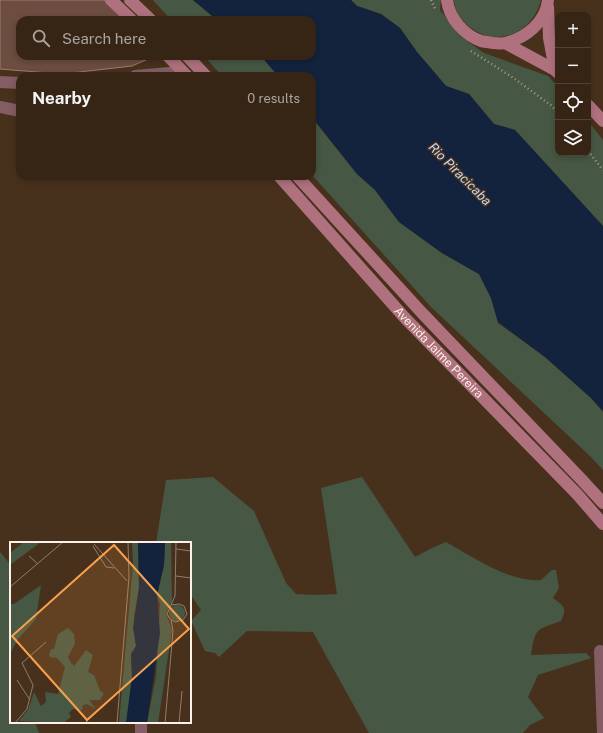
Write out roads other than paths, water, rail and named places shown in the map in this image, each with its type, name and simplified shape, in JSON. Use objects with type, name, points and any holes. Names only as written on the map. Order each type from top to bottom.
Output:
[{"type":"main road","points":[[111,0],[128,16]]},
{"type":"main road","points":[[130,0],[147,16]]},
{"type":"main road","points":[[447,0],[454,20],[466,33],[481,41],[498,43],[505,43],[529,32],[540,21],[548,2]]},
{"type":"main road","points":[[548,2],[550,38],[555,66]]},
{"type":"main road","points":[[505,43],[555,71]]},
{"type":"main road","points":[[172,60],[183,72]]},
{"type":"main road","points":[[191,60],[202,72]]},
{"type":"main road","points":[[591,108],[603,121]]},
{"type":"main road","name":"Avenida Jaime Pereira","points":[[283,180],[405,318],[577,494],[603,524]]},
{"type":"main road","name":"Avenida Jaime Pereira","points":[[301,180],[422,313],[582,479],[603,503]]},
{"type":"street","points":[[0,82],[16,84]]},
{"type":"street","points":[[0,108],[16,110]]},
{"type":"street","points":[[600,652],[603,733]]},
{"type":"water","name":"Rio Piracicaba","points":[[193,0],[351,0],[357,6],[381,14],[400,28],[417,52],[446,86],[469,94],[494,124],[515,130],[603,226],[603,411],[591,398],[545,357],[498,322],[491,298],[479,274],[442,253],[399,222],[375,190],[357,174],[316,122],[316,72],[275,72],[264,60],[316,60],[316,16],[212,16]]}]
